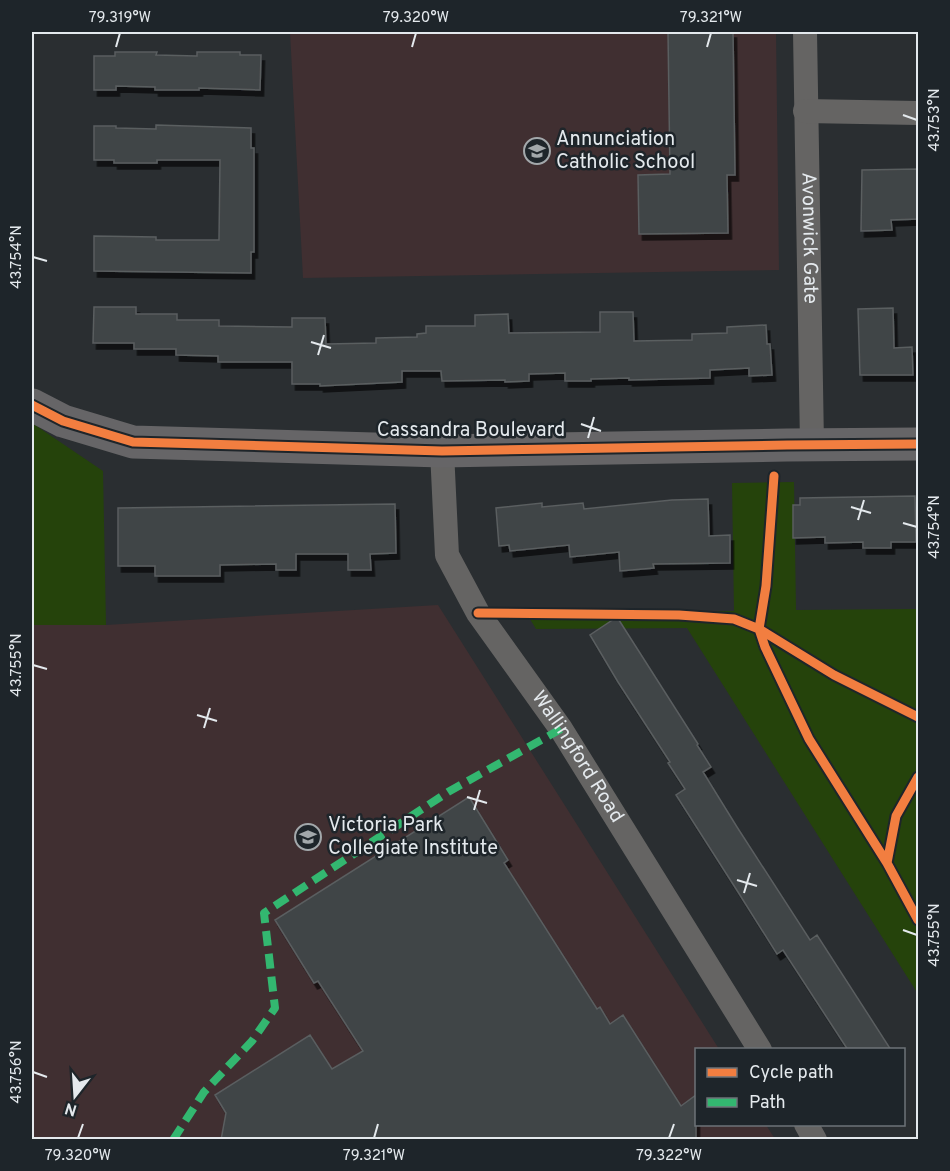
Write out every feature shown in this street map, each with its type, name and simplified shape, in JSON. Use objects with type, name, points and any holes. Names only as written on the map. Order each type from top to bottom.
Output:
[{"type":"street","name":"Avonwick Gate","points":[[805,32],[812,444]]},
{"type":"street","points":[[805,111],[918,113]]},
{"type":"street","name":"Cassandra Boulevard","points":[[32,405],[63,421],[133,442],[442,451],[918,444]]},
{"type":"street","name":"Wallingford Road","points":[[442,451],[447,555],[478,613],[561,729],[759,1048]]},
{"type":"street","points":[[807,1126],[815,1140]]},
{"type":"shaded area","name":"Annunciation Catholic School","points":[[290,32],[776,32],[779,270],[303,278]]},
{"type":"shaded area","name":"Victoria Park Collegiate Institute","points":[[438,605],[718,1048],[695,1048],[695,1126],[767,1126],[775,1139],[32,1139],[32,625],[106,625]]},
{"type":"green space","points":[[32,423],[103,471],[106,625],[32,625]]},
{"type":"green space","points":[[794,482],[796,610],[918,609],[918,994],[687,628],[536,629],[527,614],[734,611],[732,483]]},
{"type":"building","points":[[668,32],[733,32],[735,175],[727,175],[728,233],[639,234],[638,175],[670,174]]},
{"type":"building","points":[[115,52],[157,52],[156,55],[197,56],[197,52],[240,52],[240,55],[261,55],[260,90],[199,88],[199,90],[155,90],[155,87],[116,86],[116,90],[94,90],[94,56],[115,56]]},
{"type":"building","points":[[156,125],[251,128],[251,148],[254,148],[254,252],[251,252],[251,273],[94,271],[94,236],[156,237],[156,240],[219,240],[220,160],[114,163],[114,160],[94,160],[94,126],[156,129]]},
{"type":"building","points":[[918,169],[918,219],[891,220],[892,230],[861,231],[862,170]]},
{"type":"building","points":[[94,307],[136,307],[136,314],[177,314],[177,320],[219,320],[219,326],[292,327],[292,318],[325,318],[326,344],[376,343],[376,338],[417,337],[417,334],[426,333],[426,326],[475,326],[475,315],[508,314],[509,333],[600,332],[600,312],[633,312],[634,341],[692,340],[692,334],[727,333],[727,327],[766,325],[772,375],[749,376],[749,368],[710,370],[710,378],[565,381],[565,373],[529,374],[529,381],[505,382],[505,380],[442,381],[441,371],[402,371],[402,382],[320,386],[320,384],[292,384],[292,362],[218,362],[218,356],[176,355],[176,349],[134,349],[134,343],[93,343]]},
{"type":"building","points":[[893,308],[894,348],[912,347],[913,375],[860,375],[858,309]]},
{"type":"building","points":[[915,496],[916,542],[891,542],[891,548],[863,548],[863,542],[825,543],[825,537],[793,538],[793,505],[800,505],[800,498]]},
{"type":"building","points":[[708,499],[709,536],[730,535],[730,563],[653,564],[654,568],[620,571],[619,552],[570,557],[569,545],[510,551],[509,545],[499,546],[496,508],[542,503],[542,507],[583,503],[584,509],[672,500]]},
{"type":"building","points":[[395,504],[396,553],[370,554],[371,570],[348,570],[348,554],[296,554],[296,570],[276,570],[276,564],[220,565],[220,576],[155,576],[155,566],[118,566],[118,508]]},
{"type":"building","points":[[617,617],[698,744],[711,767],[703,772],[737,827],[810,940],[817,935],[890,1048],[847,1048],[783,950],[777,954],[676,795],[685,789],[590,635]]},
{"type":"building","points":[[469,797],[508,860],[504,863],[597,1009],[600,1007],[610,1024],[623,1015],[681,1106],[695,1096],[696,1140],[221,1140],[226,1113],[215,1095],[310,1035],[332,1069],[363,1051],[318,981],[314,983],[275,920]]},
{"type":"marked path","points":[[173,1140],[204,1092],[252,1041],[275,1008],[264,913],[448,792],[561,729]]},
{"type":"cycle path","points":[[32,405],[63,421],[133,442],[442,451],[918,444]]},
{"type":"cycle path","points":[[774,476],[766,586],[759,629],[765,647],[809,739],[887,863],[918,920]]},
{"type":"cycle path","points":[[478,613],[679,615],[734,619],[759,629],[834,675],[918,717]]},
{"type":"cycle path","points":[[887,863],[896,816],[918,777]]},
{"type":"place","name":"Annunciation Catholic School","points":[[537,151]]},
{"type":"place","name":"Victoria Park Collegiate Institute","points":[[308,837]]}]
